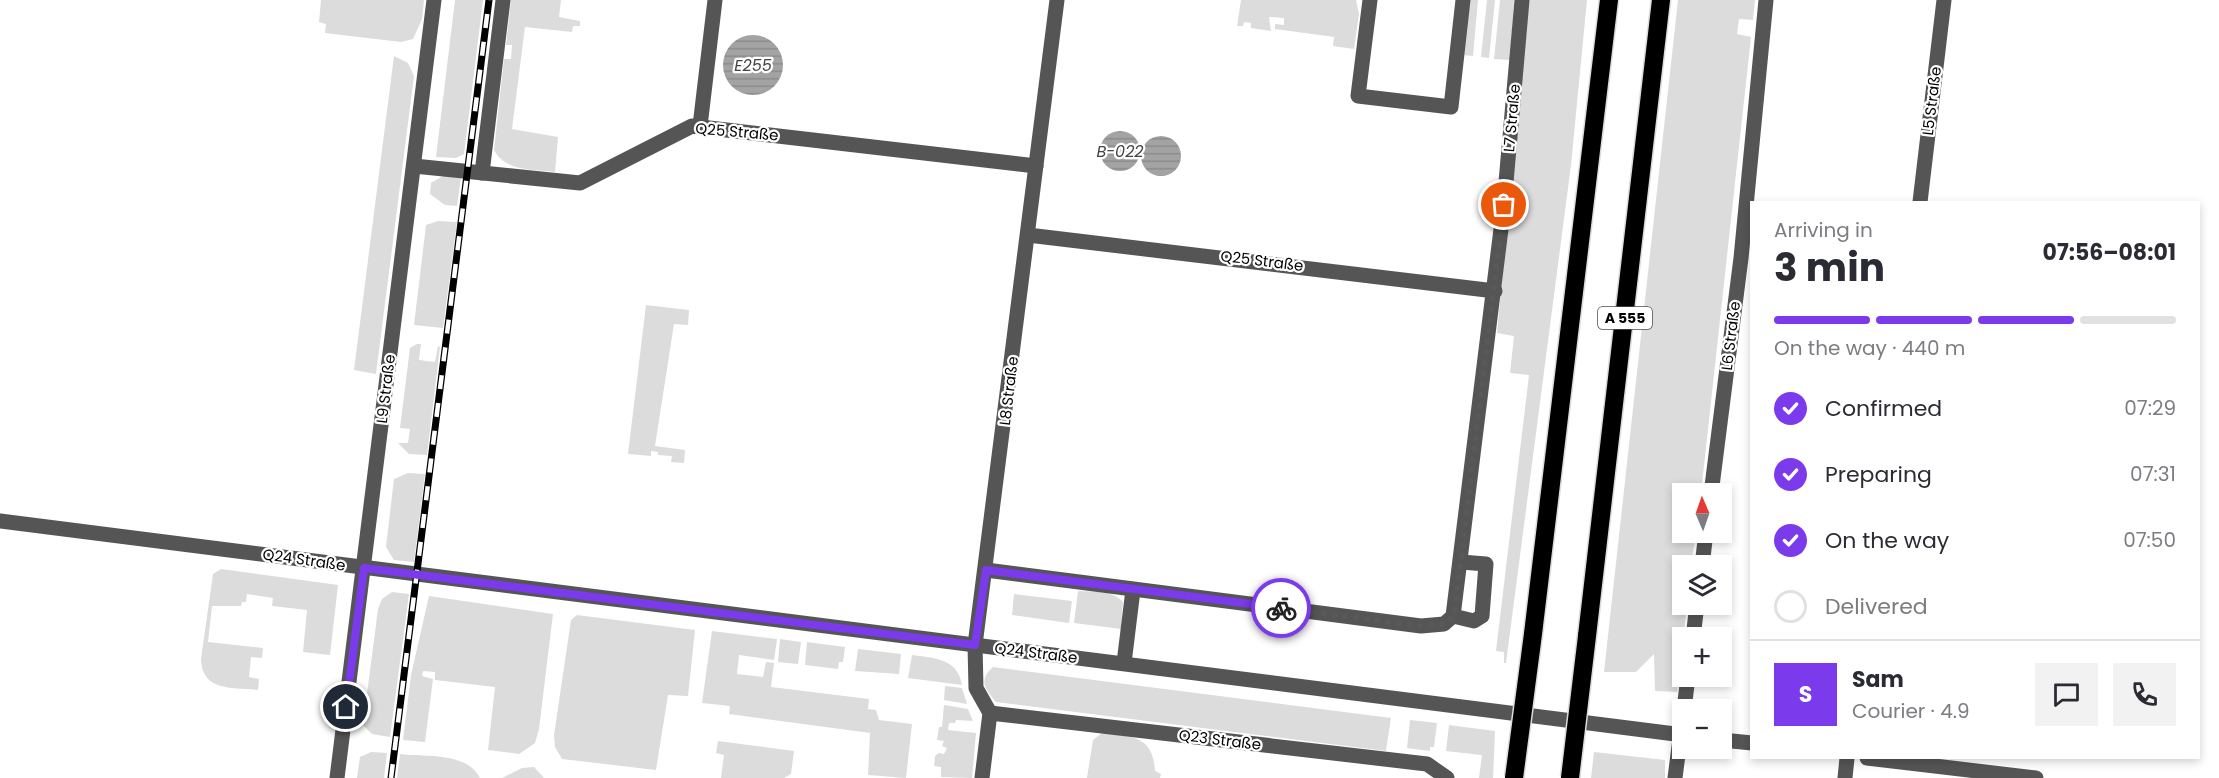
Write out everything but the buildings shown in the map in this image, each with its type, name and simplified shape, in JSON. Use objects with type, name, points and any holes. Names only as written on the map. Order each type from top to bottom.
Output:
[{"type":"highway","points":[[1514,778],[1609,0]]},
{"type":"highway","name":"A 555","points":[[1570,778],[1661,0]]},
{"type":"lane","name":"L9 Straße","points":[[337,778],[434,0]]},
{"type":"lane","points":[[482,173],[504,0]]},
{"type":"lane","points":[[700,126],[714,0]]},
{"type":"lane","name":"L8 Straße","points":[[990,713],[976,688],[975,645],[1057,0]]},
{"type":"lane","points":[[1370,0],[1358,96],[1451,107],[1463,0]]},
{"type":"lane","name":"L7 Straße","points":[[1449,620],[1461,562],[1495,291],[1522,0]]},
{"type":"lane","name":"L6 Straße","points":[[1712,483],[1741,258],[1766,0]]},
{"type":"lane","name":"L5 Straße","points":[[1920,201],[1944,0]]},
{"type":"lane","name":"Q25 Straße","points":[[414,166],[580,183],[692,126],[1036,166]]},
{"type":"lane","name":"Q25 Straße","points":[[1028,235],[1495,291]]},
{"type":"lane","name":"Q24 Straße","points":[[0,521],[1672,734]]},
{"type":"lane","points":[[986,570],[1421,626],[1449,620],[1474,621],[1482,616],[1486,564],[1461,562]]},
{"type":"lane","points":[[1124,663],[1133,590]]},
{"type":"lane","points":[[982,778],[990,713]]},
{"type":"lane","name":"Q23 Straße","points":[[990,713],[1427,764],[1447,778]]},
{"type":"lane","points":[[1732,741],[1750,743]]},
{"type":"lane","points":[[1675,778],[1678,759]]},
{"type":"lane","points":[[1845,778],[1847,759]]},
{"type":"lane","points":[[1876,759],[2036,778]]},
{"type":"shaded area","points":[[321,0],[424,0],[422,19],[413,39],[401,42],[325,33],[326,24],[319,22]]},
{"type":"shaded area","points":[[455,0],[483,0],[464,154],[456,158],[436,157]]},
{"type":"shaded area","points":[[511,0],[561,0],[559,17],[580,21],[580,26],[573,26],[572,32],[525,27],[512,129],[558,137],[555,172],[513,166],[499,157],[494,150],[504,59],[511,59],[512,45],[506,45]]},
{"type":"shaded area","points":[[1241,0],[1356,0],[1359,14],[1354,49],[1333,46],[1334,37],[1275,29],[1275,24],[1284,25],[1284,18],[1269,17],[1271,31],[1251,28],[1251,23],[1244,22],[1243,26],[1237,26]]},
{"type":"shaded area","points":[[1469,0],[1478,0],[1473,56],[1462,55]]},
{"type":"shaded area","points":[[1487,0],[1495,0],[1489,58],[1481,57]]},
{"type":"shaded area","points":[[1500,0],[1514,0],[1510,60],[1494,59]]},
{"type":"shaded area","points":[[1528,0],[1587,0],[1571,165],[1506,663],[1504,663],[1504,652],[1496,651],[1529,375],[1510,373],[1514,336],[1497,333]]},
{"type":"shaded area","points":[[1678,0],[1755,0],[1753,20],[1739,19],[1737,34],[1751,37],[1702,483],[1672,483],[1672,543],[1694,543],[1693,555],[1672,555],[1672,615],[1686,615],[1684,627],[1672,627],[1672,687],[1678,687],[1677,692],[1655,691],[1654,654],[1636,672],[1604,672]]},
{"type":"shaded area","points":[[394,56],[408,63],[414,76],[376,374],[354,370]]},
{"type":"shaded area","points":[[443,176],[461,177],[457,206],[445,205],[430,194],[431,183]]},
{"type":"shaded area","points":[[438,221],[457,222],[443,328],[414,325],[426,225]]},
{"type":"shaded area","points":[[646,305],[689,310],[688,325],[674,324],[655,446],[685,450],[684,463],[671,462],[672,456],[658,455],[658,452],[651,451],[651,456],[628,454]]},
{"type":"shaded area","points":[[421,344],[419,360],[435,362],[438,346],[440,347],[427,455],[409,454],[398,443],[408,443],[410,429],[400,428],[410,348]]},
{"type":"shaded area","points":[[408,473],[425,474],[414,562],[394,560],[386,547],[394,479]]},
{"type":"shaded area","points":[[221,569],[338,585],[330,655],[303,652],[307,610],[272,606],[273,598],[247,594],[246,602],[242,602],[241,606],[212,606],[208,642],[263,648],[262,658],[251,657],[249,677],[259,679],[258,690],[229,688],[213,683],[203,670],[201,659],[213,574]]},
{"type":"shaded area","points":[[1078,591],[1102,592],[1119,598],[1123,602],[1121,629],[1074,623]]},
{"type":"shaded area","points":[[392,592],[409,594],[390,737],[372,734],[363,725],[378,609],[382,599]]},
{"type":"shaded area","points":[[1014,594],[1072,601],[1069,623],[1012,615]]},
{"type":"shaded area","points":[[429,596],[553,614],[539,729],[535,743],[519,754],[488,750],[495,687],[435,680],[435,672],[423,671],[422,676],[433,679],[425,742],[403,740],[411,675]]},
{"type":"shaded area","points":[[577,615],[695,630],[688,696],[668,695],[656,770],[562,759],[555,747],[554,735],[571,620]]},
{"type":"shaded area","points":[[712,631],[777,639],[774,660],[739,655],[737,674],[763,677],[766,662],[774,663],[771,687],[869,699],[868,709],[876,710],[879,720],[912,724],[906,778],[868,775],[870,733],[729,714],[730,706],[702,703]]},
{"type":"shaded area","points":[[780,639],[801,642],[798,664],[778,662]]},
{"type":"shaded area","points":[[807,642],[845,647],[843,662],[839,662],[838,669],[805,665]]},
{"type":"shaded area","points":[[858,649],[901,654],[899,674],[855,671]]},
{"type":"shaded area","points":[[912,655],[950,664],[960,676],[962,685],[908,678]]},
{"type":"shaded area","points":[[993,667],[1391,718],[1386,751],[996,702],[989,693],[984,680]]},
{"type":"shaded area","points":[[945,686],[962,688],[967,704],[944,700]]},
{"type":"shaded area","points":[[944,705],[968,709],[973,721],[956,720],[955,723],[949,723],[948,730],[976,733],[972,778],[941,777],[941,767],[934,766],[935,756],[939,753],[944,754],[947,748],[942,746],[944,741],[937,740],[939,727],[942,727]]},
{"type":"shaded area","points":[[1410,720],[1437,723],[1434,747],[1430,747],[1430,751],[1407,748]]},
{"type":"shaded area","points":[[1449,725],[1495,731],[1493,778],[1479,778],[1482,755],[1446,751]]},
{"type":"shaded area","points":[[1102,733],[1131,737],[1145,744],[1150,750],[1155,771],[1161,774],[1160,778],[1087,778],[1093,740]]},
{"type":"shaded area","points":[[718,741],[794,751],[791,774],[784,778],[721,778],[724,755],[716,753]]},
{"type":"shaded area","points":[[371,752],[387,753],[384,778],[357,778],[360,757]]},
{"type":"shaded area","points":[[1594,752],[1665,760],[1665,778],[1591,778]]},
{"type":"shaded area","points":[[400,754],[445,757],[456,760],[474,770],[480,778],[397,778]]},
{"type":"shaded area","points":[[534,767],[544,778],[502,778],[522,768]]},
{"type":"water","name":"E255","points":[[753,35],[774,44],[783,65],[774,86],[753,95],[732,86],[723,65],[732,44]]},
{"type":"water","name":"B-022","points":[[1120,131],[1134,137],[1140,151],[1134,165],[1120,171],[1106,165],[1100,151],[1106,137]]},
{"type":"water","points":[[1161,136],[1175,142],[1181,156],[1175,170],[1161,176],[1147,170],[1141,156],[1147,142]]},
{"type":"railway","points":[[391,778],[489,0]]},
{"type":"way so far","points":[[1281,608],[1421,626],[1444,624],[1454,616],[1504,205]]},
{"type":"route","points":[[346,707],[364,568],[975,645],[986,570],[1281,608]]}]
